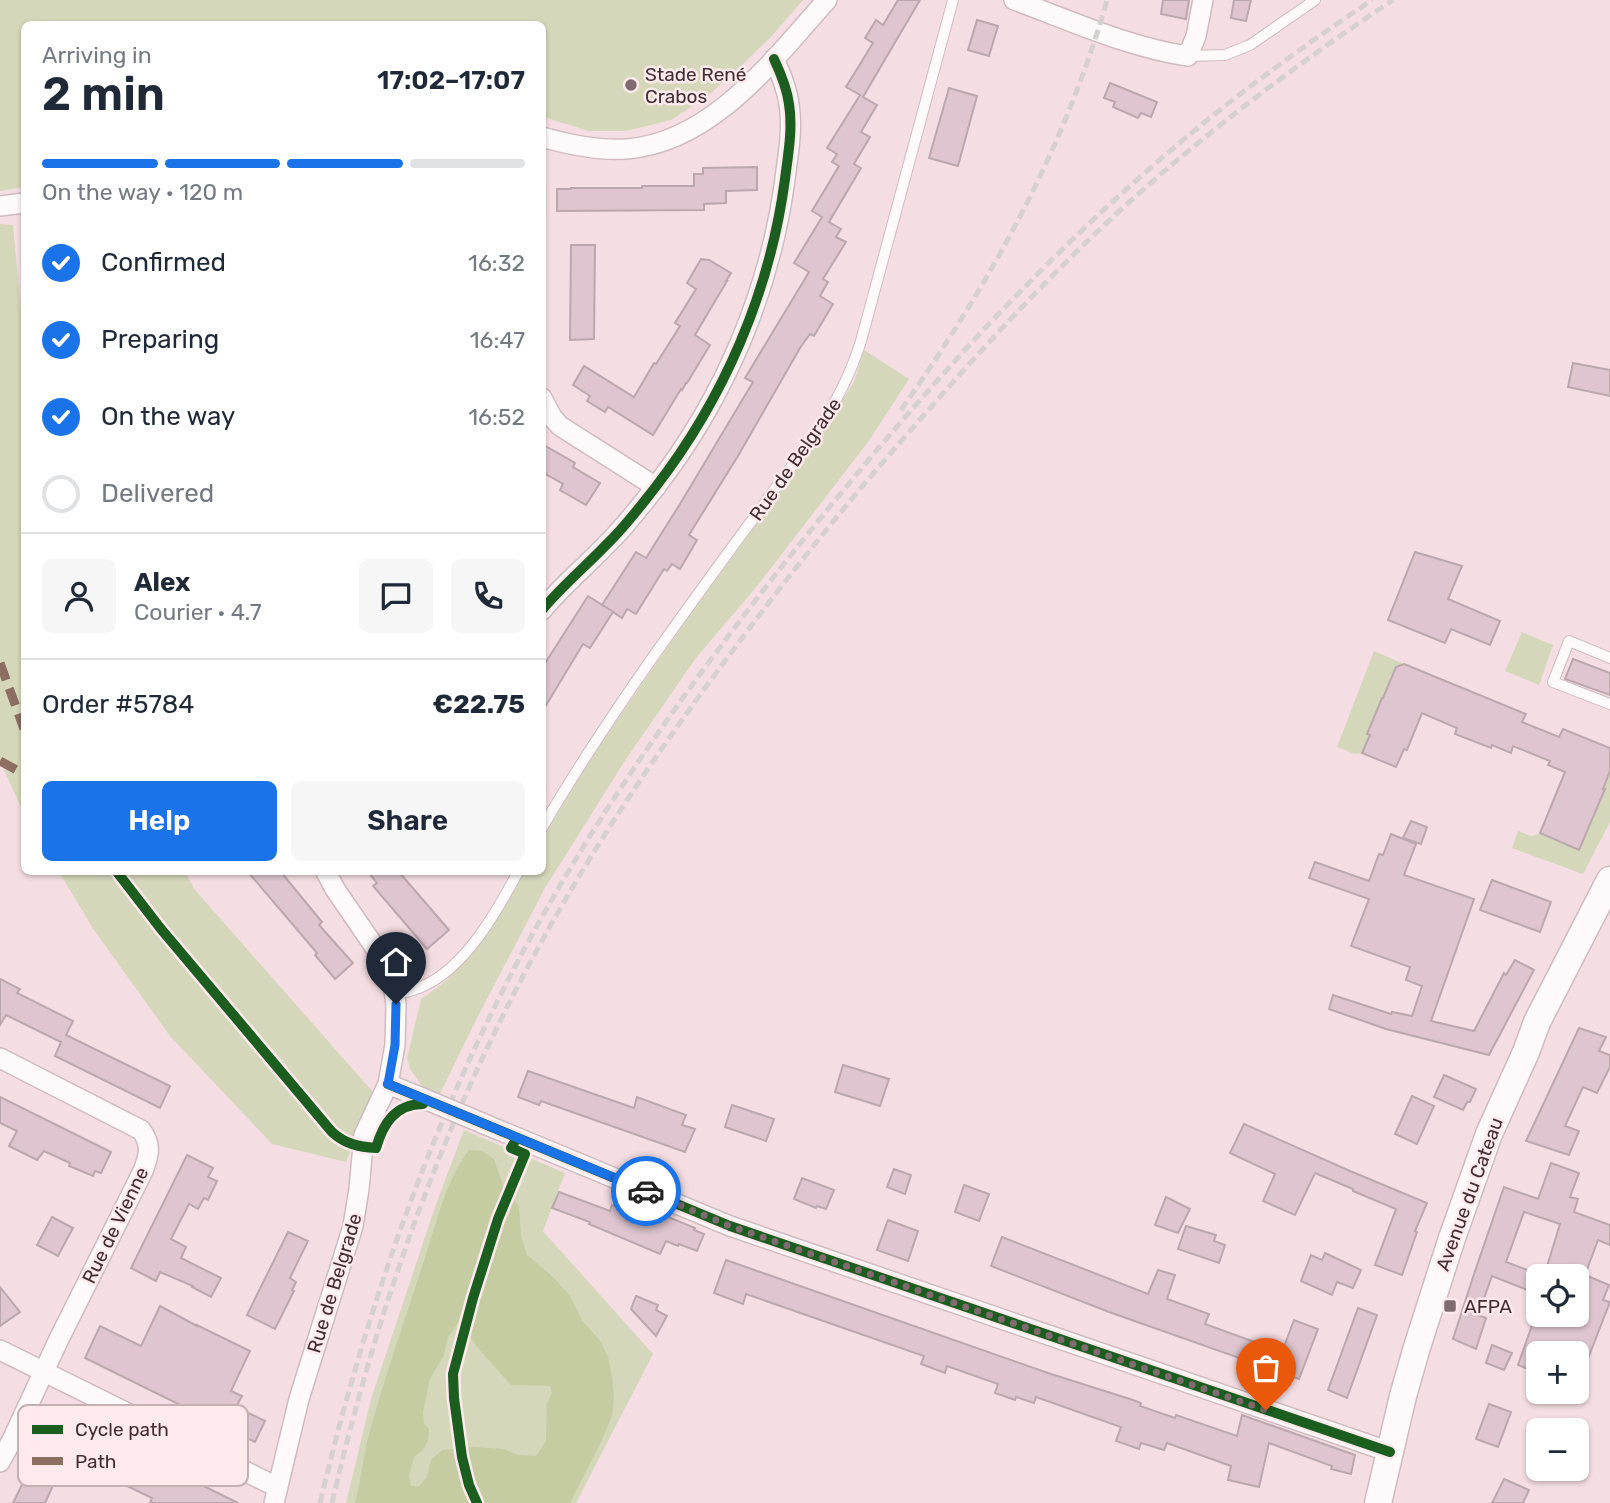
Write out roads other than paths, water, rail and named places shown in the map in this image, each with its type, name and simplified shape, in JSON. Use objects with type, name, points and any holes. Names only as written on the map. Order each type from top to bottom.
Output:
[{"type":"main road","name":"Avenue du Cateau","points":[[1378,1503],[1417,1347],[1452,1238],[1496,1117],[1537,1022],[1610,880]]},
{"type":"main road","name":"Avenue du Cateau","points":[[1526,1052],[1568,995],[1610,916]]},
{"type":"street","points":[[546,138],[578,146],[611,149],[640,147],[671,138],[699,125],[739,93],[774,59],[827,0]]},
{"type":"street","points":[[1014,0],[1160,51],[1188,55],[1196,36],[1203,0]]},
{"type":"street","points":[[546,606],[611,541],[690,439],[725,376],[746,328],[768,264],[783,191],[790,128],[786,88],[774,59]]},
{"type":"street","points":[[0,206],[21,204]]},
{"type":"street","points":[[546,406],[560,426],[656,486]]},
{"type":"street","name":"Rue de Belgrade","points":[[275,1495],[302,1389],[353,1226],[364,1135],[388,1084],[395,1045],[396,1013],[392,977],[384,959],[328,875]]},
{"type":"street","name":"Rue de Vienne","points":[[0,1058],[141,1130],[149,1142],[149,1157],[143,1171],[28,1405]]},
{"type":"street","points":[[388,1084],[730,1226],[1390,1452]]},
{"type":"street","points":[[0,1350],[104,1405]]},
{"type":"street","name":"Rue de Vienne","points":[[0,1462],[18,1425]]},
{"type":"street","points":[[248,1481],[275,1495]]},
{"type":"lane","name":"Rue de Belgrade","points":[[546,822],[627,694],[813,437],[841,393],[861,341],[953,0]]},
{"type":"lane","points":[[1188,55],[1225,54],[1250,45],[1315,0]]},
{"type":"lane","points":[[1610,658],[1569,641],[1553,682],[1610,704]]},
{"type":"lane","points":[[395,995],[422,987],[452,966],[483,930],[516,875]]},
{"type":"railway","points":[[901,410],[965,313],[1022,213],[1070,109],[1107,0]]},
{"type":"railway","points":[[320,1503],[354,1373],[395,1245],[418,1182],[470,1058],[529,940],[561,884],[667,720],[825,513],[911,410],[1002,311],[1097,216],[1201,125],[1257,81],[1372,0]]},
{"type":"railway","points":[[332,1503],[350,1429],[394,1281],[448,1137],[512,998],[548,930],[604,835],[665,744],[749,629],[833,521],[956,378],[1039,290],[1096,233],[1202,140],[1315,54],[1393,0]]},
{"type":"place","name":"Stade René Crabos","points":[[631,85]]},
{"type":"place","name":"AFPA","points":[[1450,1306]]}]
